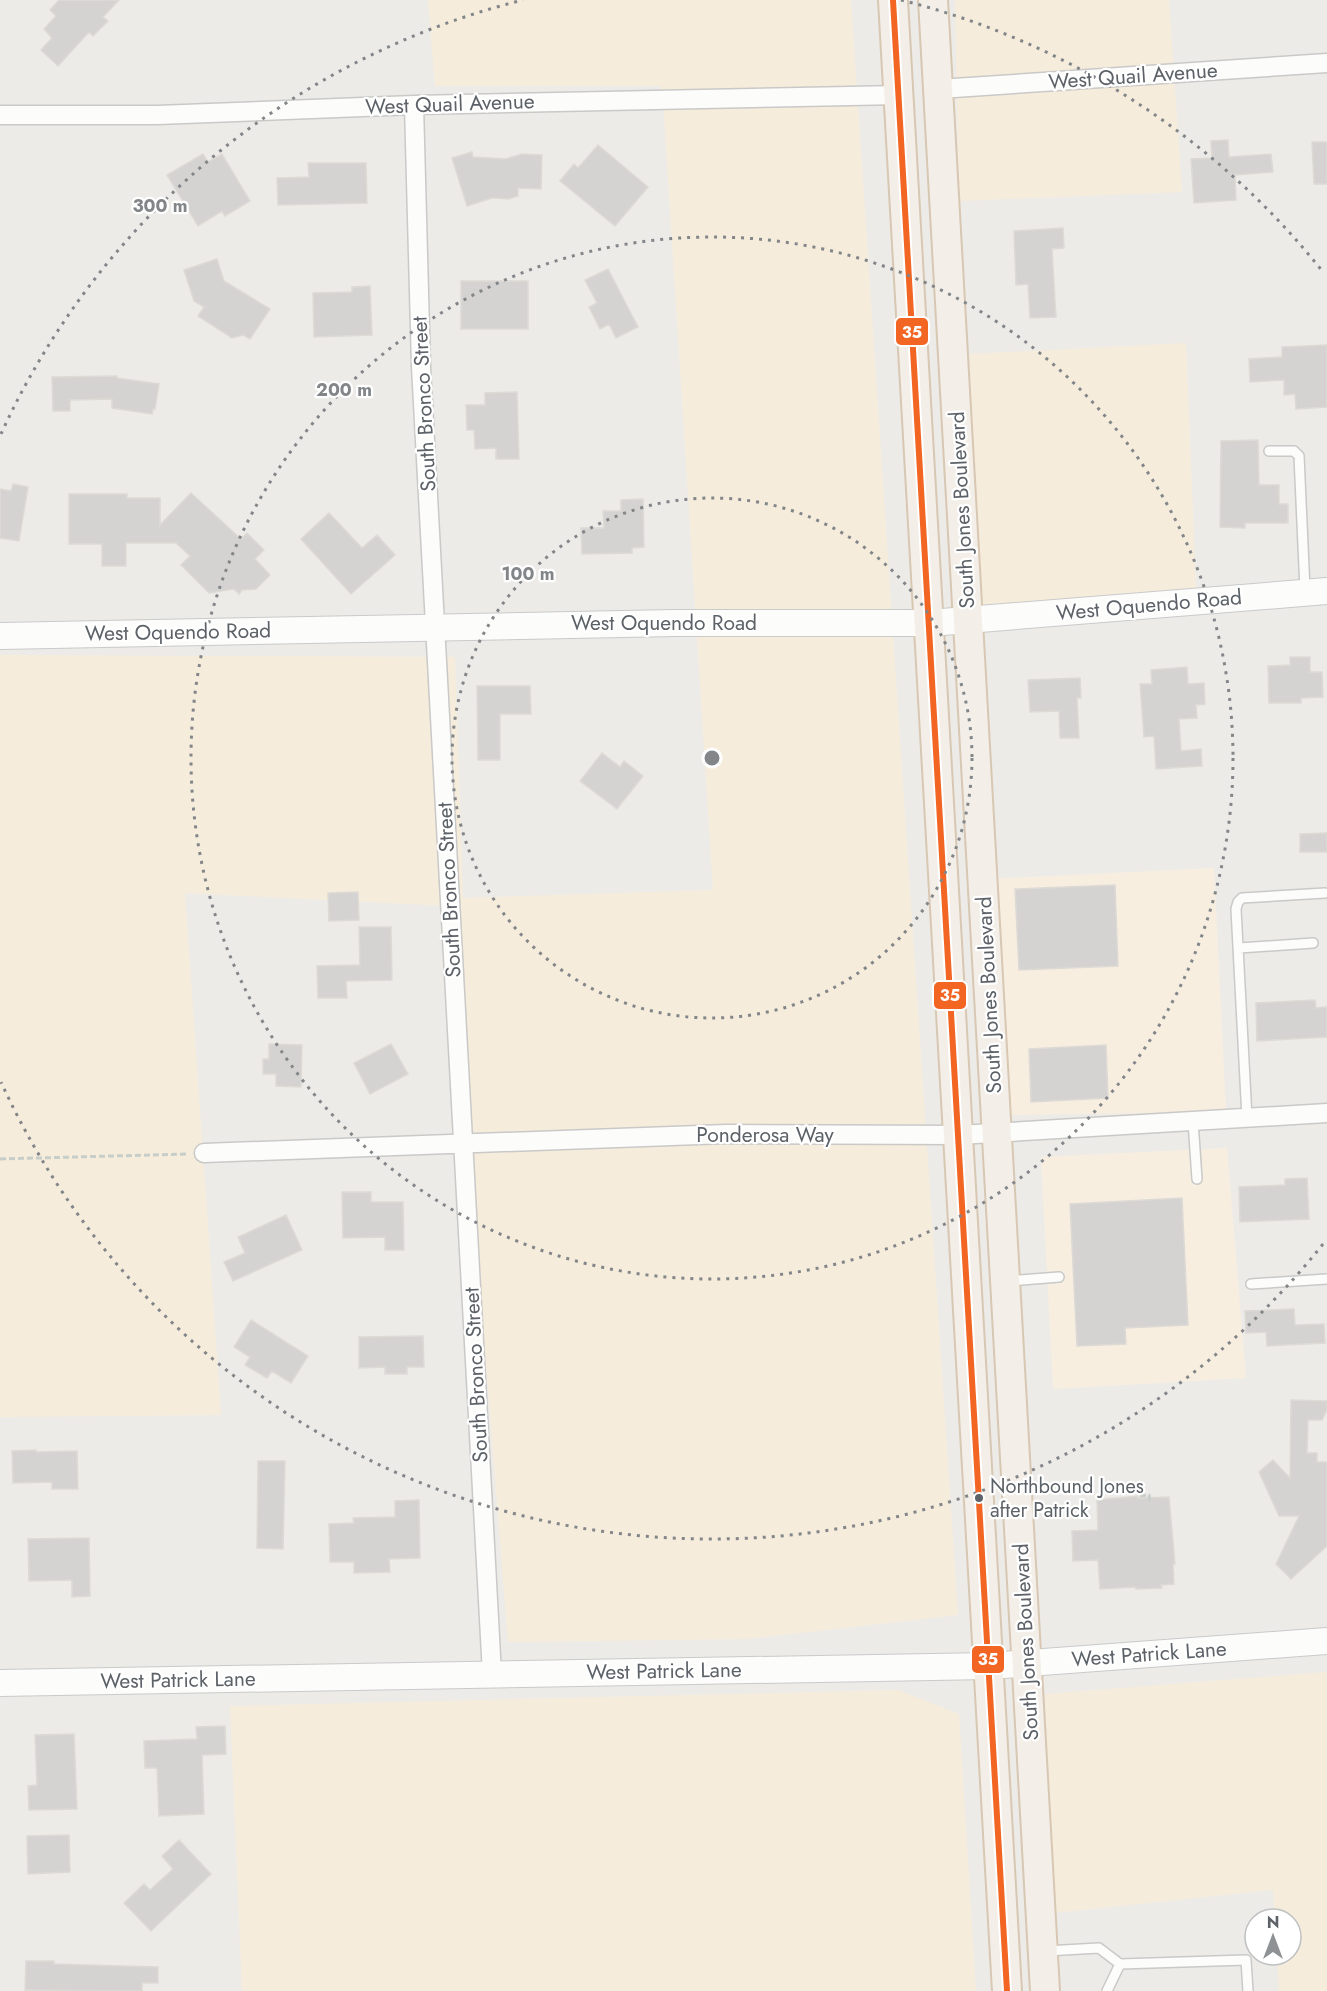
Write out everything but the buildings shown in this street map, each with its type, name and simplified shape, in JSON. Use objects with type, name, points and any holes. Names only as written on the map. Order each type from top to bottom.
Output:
[{"type":"main road","name":"South Jones Boulevard","points":[[893,0],[1008,1991]]},
{"type":"main road","name":"South Jones Boulevard","points":[[933,0],[1045,1991]]},
{"type":"street","name":"West Quail Avenue","points":[[939,89],[1327,63]]},
{"type":"street","name":"West Quail Avenue","points":[[0,115],[157,115],[414,105],[900,95]]},
{"type":"street","name":"South Bronco Street","points":[[414,105],[421,367],[492,1674]]},
{"type":"street","name":"West Oquendo Road","points":[[0,636],[435,626],[930,623],[1316,592]]},
{"type":"street","name":"Ponderosa Way","points":[[204,1153],[726,1134],[959,1136],[1327,1113]]},
{"type":"street","name":"West Patrick Lane","points":[[0,1683],[989,1666],[1327,1641]]},
{"type":"lane","points":[[1269,451],[1294,451],[1299,456],[1316,592]]},
{"type":"lane","points":[[1247,1118],[1236,909],[1238,902],[1242,898],[1325,893]]},
{"type":"lane","points":[[1239,948],[1313,943]]},
{"type":"lane","points":[[1193,1121],[1197,1179]]},
{"type":"lane","points":[[1005,1282],[1059,1277]]},
{"type":"lane","points":[[1251,1284],[1327,1279]]},
{"type":"lane","points":[[1043,1951],[1100,1948],[1120,1964],[1246,1960],[1248,1991]]},
{"type":"lane","points":[[1107,1991],[1120,1964]]},
{"type":"path","points":[[0,1159],[204,1153]]},
{"type":"path","points":[[1140,1496],[1149,1496],[1150,1504]]},
{"type":"shaded area","points":[[1214,868],[1226,1112],[1007,1115],[989,879]]},
{"type":"shaded area","points":[[1227,1148],[1246,1378],[1053,1389],[1041,1157]]},
{"type":"sand","points":[[428,0],[851,0],[958,1615],[746,1639],[508,1642],[450,906],[185,893],[221,1415],[0,1417],[0,655],[455,657],[463,898],[713,890],[663,100],[660,86],[435,86]]},
{"type":"sand","points":[[955,0],[1169,0],[1182,192],[959,201]]},
{"type":"sand","points":[[1186,343],[1196,588],[974,606],[970,354]]},
{"type":"sand","points":[[1327,1672],[1327,1991],[1279,1991],[1278,1967],[1303,1967],[1303,1907],[1274,1907],[1273,1890],[1053,1913],[1045,1694]]},
{"type":"sand","points":[[898,1690],[959,1714],[976,1991],[242,1991],[230,1706]]},
{"type":"transit line","name":"35","points":[[893,0],[1007,1991]]},
{"type":"place","name":"Northbound Jones after Patrick","points":[[979,1498]]}]
